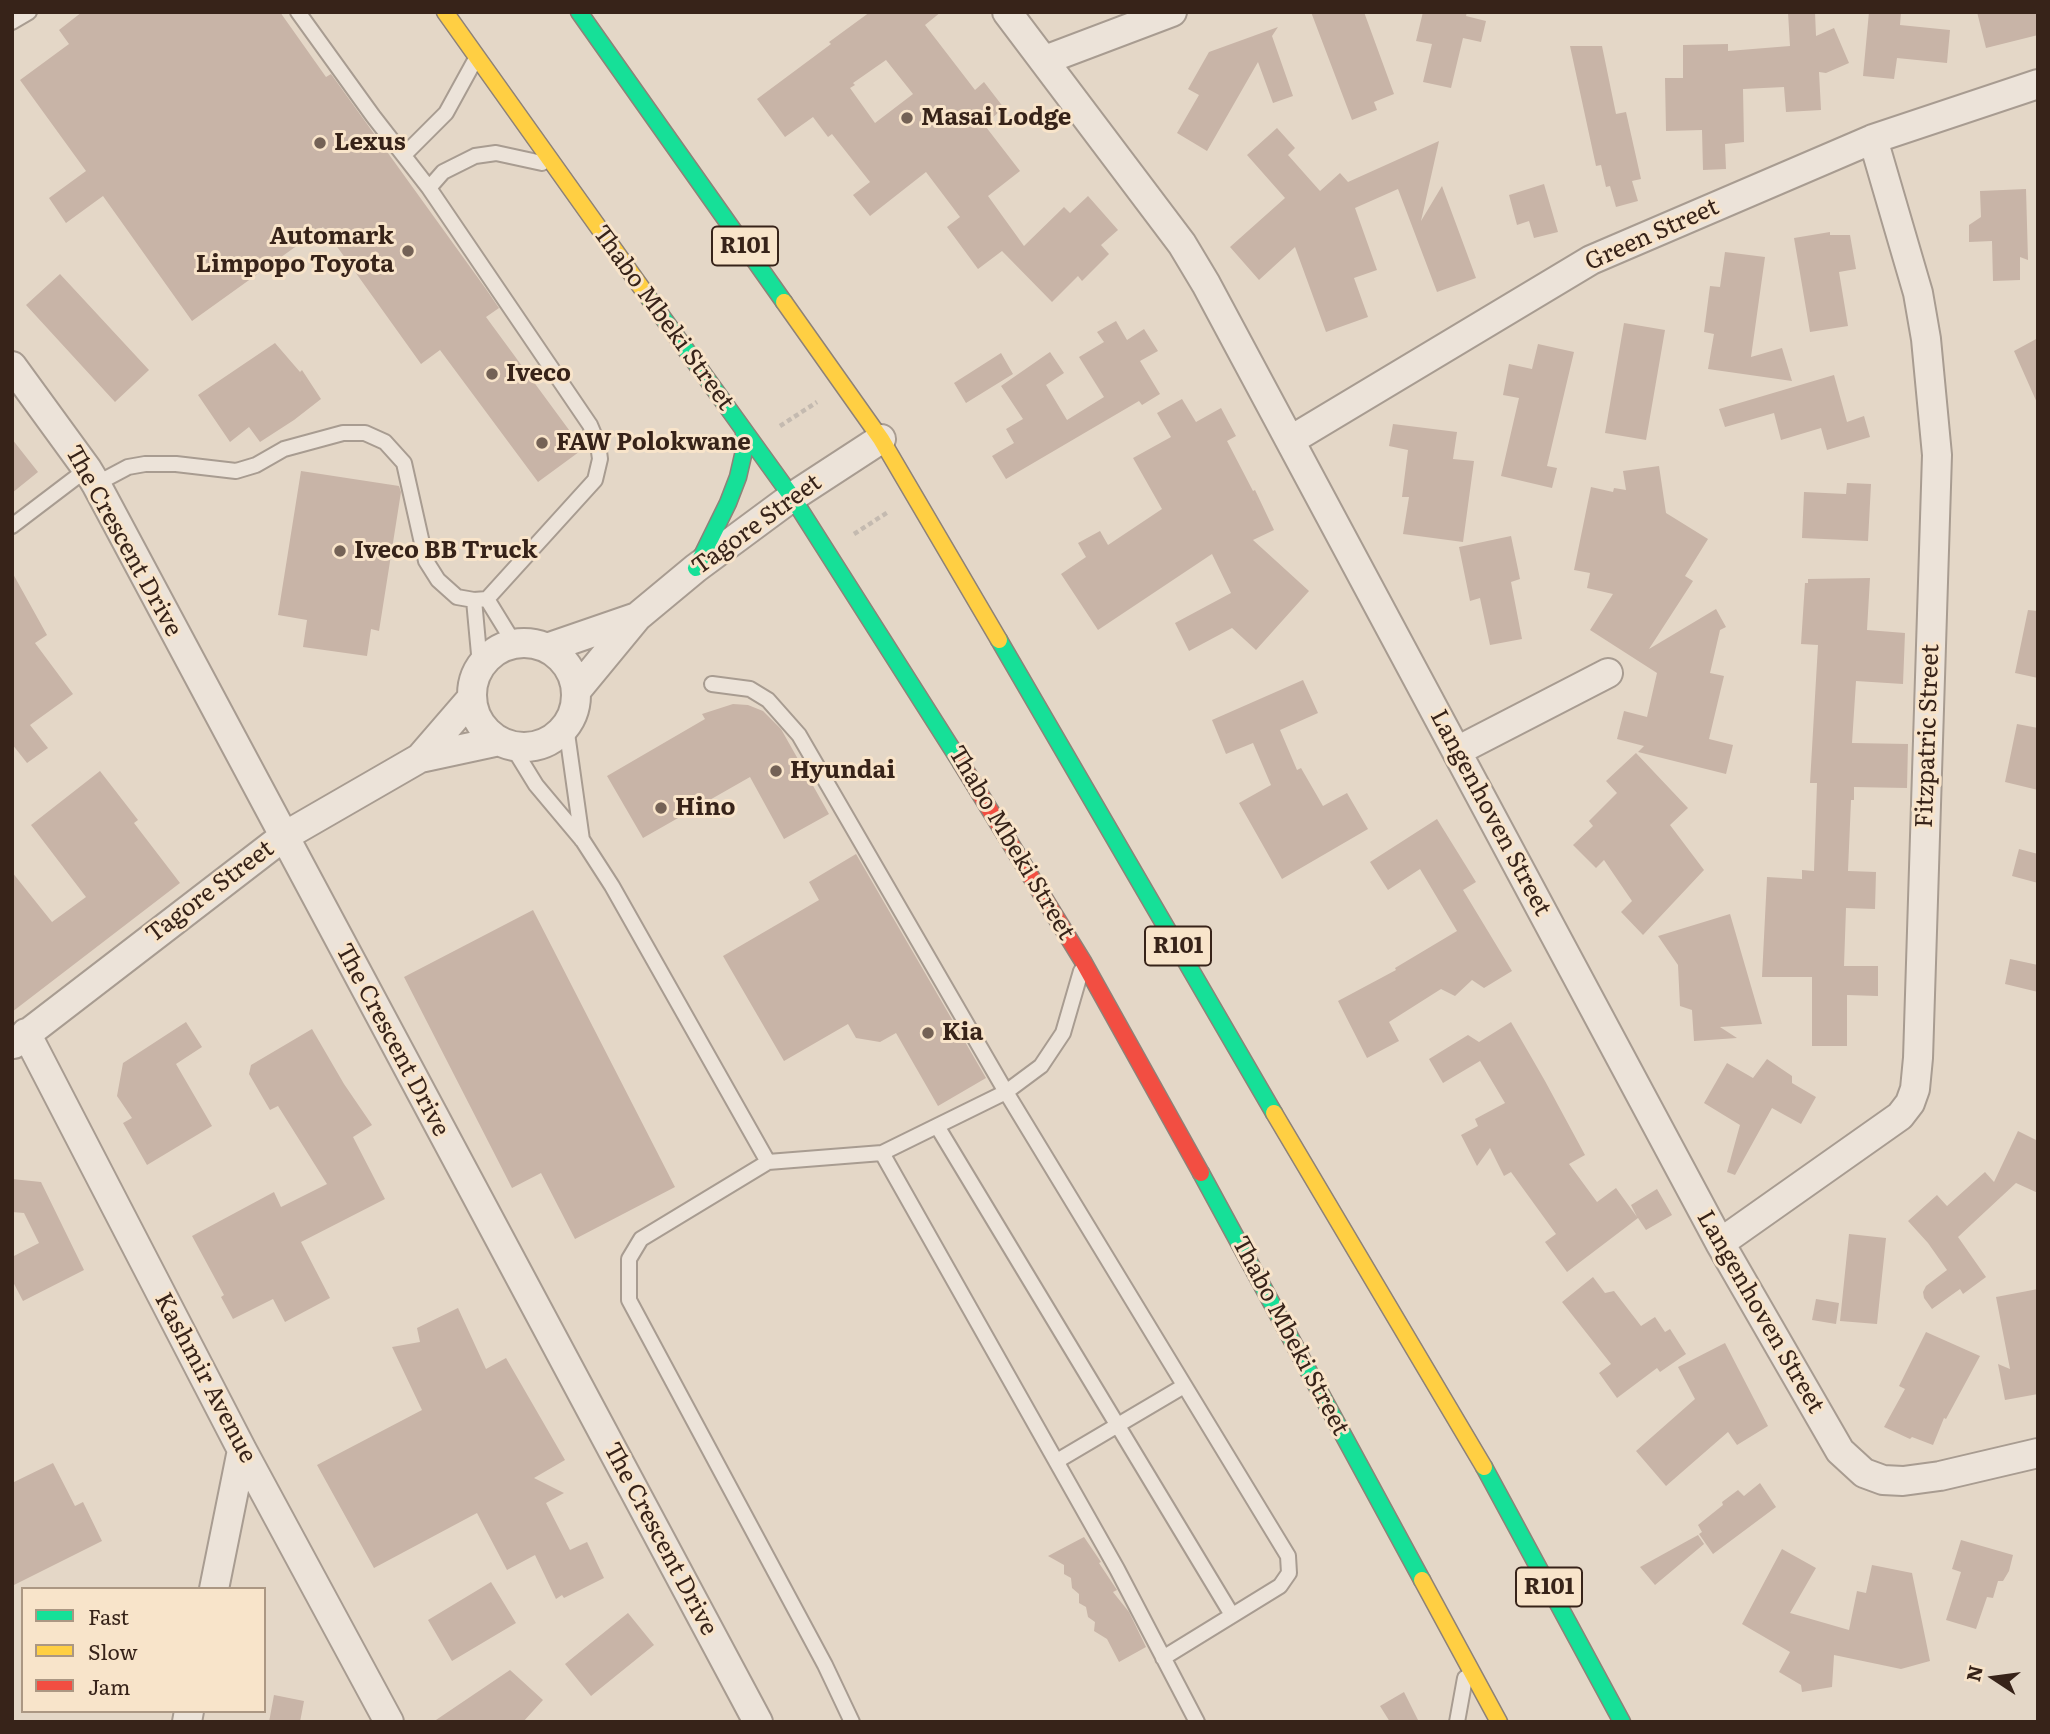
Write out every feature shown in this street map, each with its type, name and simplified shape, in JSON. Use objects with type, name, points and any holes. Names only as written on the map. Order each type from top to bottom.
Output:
[{"type":"main road","name":"Thabo Mbeki Street","points":[[445,12],[792,497],[937,723],[1084,963],[1212,1192],[1499,1722]]},
{"type":"main road","name":"R101","points":[[579,12],[881,439],[1295,1149],[1476,1452],[1622,1722]]},
{"type":"main road","points":[[696,568],[728,503],[748,437]]},
{"type":"street","name":"Langenhoven Street","points":[[1007,12],[1182,244],[1291,440],[1720,1243],[1840,1451],[1864,1474],[1883,1480],[1903,1481],[1940,1476],[2038,1453]]},
{"type":"street","points":[[1045,60],[1172,12]]},
{"type":"street","name":"Green Street","points":[[1291,440],[1591,260],[1872,139],[2038,85]]},
{"type":"street","name":"Fitzpatric Street","points":[[1720,1243],[1900,1116],[1910,1103],[1915,1089],[1937,455],[1926,339],[1918,293],[1872,139]]},
{"type":"street","name":"The Crescent Drive","points":[[12,366],[92,476],[758,1722]]},
{"type":"street","name":"Tagore Street","points":[[420,758],[505,743],[527,747],[542,744],[555,737],[572,715],[576,691],[637,617],[696,568],[792,497],[881,439]]},
{"type":"street","name":"Tagore Street","points":[[514,643],[525,642],[547,648],[637,617]]},
{"type":"street","points":[[481,666],[495,651],[514,643]]},
{"type":"street","points":[[547,648],[567,666],[576,691]]},
{"type":"street","name":"Tagore Street","points":[[19,1039],[283,837],[420,758],[471,699],[473,681],[481,666]]},
{"type":"street","points":[[1457,751],[1608,673]]},
{"type":"street","points":[[471,699],[480,723],[505,743]]},
{"type":"street","name":"Kashmir Avenue","points":[[19,1039],[389,1722]]},
{"type":"street","points":[[214,1587],[242,1450]]},
{"type":"lane","points":[[12,22],[29,12]]},
{"type":"lane","points":[[298,12],[429,188],[590,425],[598,444],[600,459],[595,480],[481,600],[481,666]]},
{"type":"lane","points":[[404,155],[446,113],[477,57]]},
{"type":"lane","points":[[429,188],[443,172],[475,156],[496,153],[552,165]]},
{"type":"lane","points":[[12,526],[92,476],[145,464],[176,464],[236,471],[256,465],[284,449],[344,433],[365,433],[385,442],[404,463],[426,561],[438,580],[457,597],[481,600],[514,643]]},
{"type":"lane","points":[[712,684],[750,689],[768,700],[799,735],[1006,1092],[1287,1556],[1289,1573],[1280,1586],[1163,1658]]},
{"type":"lane","points":[[566,726],[583,841]]},
{"type":"lane","points":[[505,743],[549,803],[583,841],[612,886],[768,1163]]},
{"type":"lane","points":[[852,1722],[825,1665],[629,1300],[629,1259],[640,1239],[768,1163],[882,1153],[1006,1092],[1041,1066],[1063,1033],[1084,963]]},
{"type":"lane","points":[[937,1126],[1232,1615]]},
{"type":"lane","points":[[882,1153],[1117,1569],[1197,1722]]},
{"type":"lane","points":[[1057,1461],[1184,1386]]},
{"type":"lane","points":[[1457,1722],[1468,1664]]},
{"type":"path","points":[[748,437],[844,386]]},
{"type":"path","points":[[828,553],[914,494]]},
{"type":"building","points":[[82,12],[280,12],[326,77],[331,74],[486,289],[499,308],[486,317],[583,449],[538,482],[440,350],[421,364],[323,227],[192,321],[103,196],[66,223],[49,198],[86,171],[20,80],[69,44],[59,30]]},
{"type":"building","points":[[870,12],[941,12],[925,25],[975,90],[984,82],[1004,108],[987,122],[989,125],[986,127],[1020,171],[988,196],[1024,246],[1064,207],[1070,213],[1088,196],[1118,230],[1101,245],[1109,254],[1082,281],[1078,276],[1052,302],[1002,251],[978,269],[947,227],[960,217],[926,172],[870,216],[853,195],[870,182],[832,134],[828,137],[813,117],[785,137],[757,99],[831,44],[829,42]],"holes":[[[886,60],[913,94],[875,123],[850,88],[855,85],[853,83]]]},
{"type":"building","points":[[1311,12],[1364,12],[1394,94],[1374,102],[1377,110],[1352,120]]},
{"type":"building","points":[[1423,12],[1467,12],[1466,16],[1486,21],[1481,42],[1463,38],[1451,88],[1423,82],[1432,44],[1416,41]]},
{"type":"building","points":[[1788,12],[1815,12],[1816,36],[1834,28],[1849,63],[1826,73],[1819,72],[1821,110],[1786,112],[1784,87],[1743,89],[1744,142],[1725,144],[1726,169],[1703,170],[1702,130],[1666,131],[1665,78],[1683,78],[1683,45],[1728,44],[1728,51],[1790,46]]},
{"type":"building","points":[[1869,12],[1901,12],[1900,25],[1950,30],[1947,63],[1897,58],[1894,79],[1863,76]]},
{"type":"building","points":[[1977,12],[2038,12],[2038,35],[1986,48]]},
{"type":"building","points":[[1278,27],[1272,36],[1293,96],[1273,103],[1258,62],[1207,151],[1177,133],[1199,95],[1188,89],[1209,52]]},
{"type":"building","points":[[1570,46],[1602,46],[1616,114],[1626,112],[1641,179],[1632,181],[1638,201],[1616,207],[1610,186],[1606,187],[1601,165],[1596,166]]},
{"type":"building","points":[[1277,128],[1295,148],[1288,155],[1320,191],[1340,173],[1348,182],[1439,141],[1421,221],[1442,186],[1476,278],[1437,292],[1398,189],[1355,208],[1377,270],[1354,278],[1368,317],[1326,332],[1295,247],[1259,280],[1230,247],[1285,198],[1247,155]]},
{"type":"building","points":[[1544,184],[1558,232],[1534,238],[1529,221],[1517,225],[1509,195]]},
{"type":"building","points":[[2026,189],[2028,260],[2020,257],[2020,280],[1993,281],[1992,241],[1969,242],[1969,225],[1981,217],[1980,191]]},
{"type":"building","points":[[1830,232],[1830,235],[1850,235],[1856,269],[1839,272],[1848,326],[1810,332],[1794,238]]},
{"type":"building","points":[[1725,252],[1765,257],[1751,357],[1782,348],[1792,381],[1708,369],[1714,334],[1704,332],[1710,286],[1720,287]]},
{"type":"building","points":[[60,274],[149,370],[115,402],[26,305]]},
{"type":"building","points":[[1116,321],[1127,340],[1144,329],[1158,351],[1140,361],[1160,394],[1142,405],[1139,401],[1006,479],[992,456],[1014,443],[1006,429],[1023,419],[1001,386],[1050,352],[1064,373],[1046,385],[1067,420],[1104,397],[1079,357],[1104,342],[1097,332]]},
{"type":"building","points":[[1624,323],[1665,330],[1646,440],[1605,433]]},
{"type":"building","points":[[2038,338],[2038,405],[2014,351]]},
{"type":"building","points":[[275,343],[300,372],[302,370],[321,399],[260,442],[249,427],[230,442],[198,395]]},
{"type":"building","points":[[1538,344],[1574,352],[1547,466],[1557,468],[1552,488],[1501,476],[1519,398],[1503,395],[1509,364],[1532,369]]},
{"type":"building","points":[[1001,353],[1013,374],[966,403],[954,383]]},
{"type":"building","points":[[1834,375],[1847,422],[1864,416],[1870,437],[1827,450],[1821,428],[1781,440],[1774,413],[1725,427],[1719,409]]},
{"type":"building","points":[[1182,399],[1196,422],[1221,408],[1236,436],[1227,441],[1274,530],[1253,540],[1309,591],[1256,650],[1232,628],[1189,651],[1175,623],[1231,593],[1212,554],[1098,630],[1061,574],[1086,557],[1078,543],[1100,531],[1108,545],[1162,509],[1133,458],[1171,437],[1157,413]]},
{"type":"building","points":[[1393,424],[1457,432],[1453,459],[1474,461],[1463,542],[1403,534],[1409,497],[1402,497],[1408,450],[1389,446]]},
{"type":"building","points":[[12,439],[38,472],[12,493]]},
{"type":"building","points":[[1659,466],[1666,513],[1708,539],[1685,576],[1693,581],[1649,649],[1716,609],[1726,627],[1720,630],[1710,673],[1724,676],[1709,739],[1733,745],[1726,774],[1638,752],[1644,746],[1617,739],[1624,711],[1647,717],[1657,673],[1590,630],[1613,594],[1587,588],[1590,573],[1574,570],[1591,487],[1613,492],[1614,488],[1626,490],[1623,471]]},
{"type":"building","name":"Iveco BB Truck","points":[[301,471],[399,486],[401,492],[379,631],[371,629],[367,656],[303,647],[307,620],[278,615]]},
{"type":"building","points":[[1847,483],[1871,484],[1868,541],[1802,538],[1804,492],[1846,494]]},
{"type":"building","points":[[1511,536],[1520,579],[1511,582],[1522,639],[1490,645],[1480,598],[1470,601],[1459,547]]},
{"type":"building","points":[[12,572],[47,635],[35,643],[73,694],[30,725],[48,748],[27,763],[12,744]]},
{"type":"building","points":[[1870,578],[1867,630],[1905,633],[1903,684],[1856,681],[1852,743],[1908,744],[1907,788],[1854,787],[1848,871],[1876,872],[1875,909],[1846,908],[1844,966],[1878,966],[1878,996],[1847,995],[1847,1046],[1812,1046],[1812,977],[1762,977],[1767,877],[1802,879],[1802,870],[1814,871],[1817,783],[1810,783],[1818,645],[1801,644],[1805,583],[1808,583],[1808,579]]},
{"type":"building","points":[[2028,610],[2038,611],[2038,678],[2015,673]]},
{"type":"building","points":[[1303,680],[1318,713],[1280,730],[1297,770],[1301,768],[1323,806],[1347,793],[1368,829],[1282,879],[1239,803],[1271,785],[1253,743],[1226,754],[1212,720]]},
{"type":"building","points":[[733,704],[748,705],[763,711],[781,729],[829,814],[784,839],[750,777],[643,838],[607,776],[705,719],[702,714]]},
{"type":"building","points":[[2017,724],[2038,728],[2038,790],[2005,782]]},
{"type":"building","points":[[1636,753],[1688,808],[1670,825],[1704,870],[1643,935],[1621,912],[1632,901],[1604,860],[1596,868],[1573,845],[1593,826],[1589,821],[1617,793],[1606,781]]},
{"type":"building","points":[[100,771],[138,820],[134,823],[180,883],[12,1012],[12,872],[52,922],[86,897],[31,825]]},
{"type":"building","points":[[1437,819],[1476,882],[1463,890],[1512,971],[1484,988],[1472,980],[1455,996],[1441,989],[1389,1022],[1399,1041],[1367,1058],[1338,1001],[1396,970],[1395,968],[1457,931],[1420,869],[1388,890],[1370,862]]},
{"type":"building","points":[[2019,849],[2038,854],[2038,883],[2012,876]]},
{"type":"building","points":[[856,854],[986,1078],[938,1106],[896,1033],[880,1042],[856,1038],[848,1024],[784,1061],[723,956],[819,900],[809,882]]},
{"type":"building","points":[[533,910],[675,1187],[575,1239],[541,1173],[512,1188],[404,977]]},
{"type":"building","points":[[1730,914],[1762,1024],[1720,1027],[1737,1038],[1694,1041],[1692,1010],[1680,1006],[1678,965],[1658,936]]},
{"type":"building","points":[[2010,959],[2038,965],[2038,992],[2005,984]]},
{"type":"building","points":[[186,1022],[202,1047],[176,1064],[212,1126],[147,1165],[123,1123],[132,1118],[117,1096],[123,1063]]},
{"type":"building","points":[[1511,1022],[1585,1155],[1569,1164],[1597,1202],[1616,1188],[1637,1217],[1631,1205],[1657,1189],[1672,1215],[1646,1230],[1638,1218],[1567,1272],[1545,1242],[1556,1234],[1511,1172],[1504,1176],[1490,1148],[1477,1166],[1461,1135],[1478,1126],[1475,1119],[1505,1103],[1480,1061],[1443,1083],[1429,1059],[1468,1035],[1479,1042]]},
{"type":"building","points":[[312,1029],[372,1125],[353,1137],[385,1199],[301,1242],[330,1298],[285,1322],[273,1299],[233,1319],[221,1297],[224,1295],[192,1236],[274,1192],[281,1207],[327,1184],[278,1106],[270,1110],[249,1074],[251,1065]]},
{"type":"building","points":[[1767,1059],[1792,1076],[1792,1083],[1816,1097],[1801,1124],[1772,1108],[1735,1175],[1727,1172],[1740,1125],[1704,1103],[1727,1063],[1753,1078]]},
{"type":"building","points":[[2018,1131],[2038,1141],[2038,1193],[2016,1183],[1958,1237],[1986,1277],[1963,1294],[1960,1289],[1932,1309],[1923,1292],[1926,1286],[1947,1270],[1908,1221],[1937,1195],[1947,1206],[1985,1172],[1994,1182]]},
{"type":"building","points":[[12,1179],[41,1182],[84,1270],[23,1301],[12,1280],[12,1257],[39,1243],[24,1213],[12,1212]]},
{"type":"building","points":[[1849,1234],[1886,1238],[1877,1324],[1840,1321]]},
{"type":"building","points":[[1593,1277],[1605,1293],[1614,1291],[1641,1326],[1655,1317],[1665,1332],[1670,1329],[1686,1354],[1660,1372],[1657,1368],[1617,1398],[1599,1373],[1611,1364],[1562,1302]]},
{"type":"building","points":[[2038,1289],[2038,1394],[2005,1400],[1998,1364],[2010,1369],[1996,1297]]},
{"type":"building","points":[[1816,1299],[1839,1303],[1836,1324],[1812,1320]]},
{"type":"building","points":[[458,1308],[486,1369],[506,1358],[565,1460],[534,1478],[564,1493],[546,1503],[570,1550],[587,1542],[604,1578],[564,1598],[562,1595],[556,1599],[535,1555],[507,1570],[477,1513],[374,1568],[317,1465],[422,1410],[392,1347],[420,1342],[417,1328]]},
{"type":"building","points":[[1926,1332],[1980,1356],[1946,1419],[1944,1418],[1933,1445],[1912,1437],[1910,1439],[1884,1427],[1905,1389],[1899,1386]]},
{"type":"building","points":[[1725,1343],[1768,1426],[1737,1445],[1728,1432],[1666,1486],[1636,1451],[1695,1399],[1678,1367]]},
{"type":"building","points":[[53,1463],[75,1506],[83,1502],[102,1541],[12,1586],[12,1483]]},
{"type":"building","points":[[1760,1483],[1776,1507],[1713,1554],[1699,1534],[1702,1532],[1698,1525],[1738,1490],[1744,1496]]},
{"type":"building","points":[[1698,1535],[1704,1544],[1655,1585],[1640,1567]]},
{"type":"building","points":[[1084,1537],[1117,1590],[1113,1592],[1129,1612],[1146,1647],[1119,1662],[1107,1639],[1094,1631],[1095,1622],[1088,1617],[1086,1607],[1079,1603],[1079,1594],[1072,1588],[1071,1578],[1064,1574],[1064,1565],[1048,1556]]},
{"type":"building","points":[[1961,1540],[2013,1555],[2009,1571],[2003,1581],[1998,1581],[1993,1598],[1987,1597],[1976,1629],[1946,1620],[1961,1572],[1952,1569]]},
{"type":"building","points":[[1782,1549],[1816,1568],[1790,1613],[1849,1630],[1857,1591],[1866,1593],[1872,1565],[1912,1573],[1930,1661],[1901,1669],[1834,1655],[1832,1687],[1802,1692],[1801,1685],[1779,1672],[1790,1652],[1742,1624]]},
{"type":"building","points":[[491,1582],[516,1623],[452,1661],[428,1620]]},
{"type":"building","points":[[628,1613],[654,1645],[591,1696],[565,1664]]},
{"type":"building","points":[[510,1670],[543,1700],[523,1722],[433,1722]]},
{"type":"building","points":[[1404,1692],[1419,1722],[1390,1722],[1380,1706]]},
{"type":"building","points":[[274,1695],[304,1701],[300,1722],[269,1722]]},
{"type":"traffic: fast","points":[[579,12],[784,302]]},
{"type":"traffic: fast","points":[[648,297],[792,497],[961,763]]},
{"type":"traffic: fast","points":[[696,568],[738,477],[744,451],[744,431]]},
{"type":"traffic: fast","points":[[999,640],[1274,1113]]},
{"type":"traffic: fast","points":[[1201,1173],[1422,1580]]},
{"type":"traffic: fast","points":[[1484,1467],[1622,1722]]},
{"type":"traffic: slow","points":[[445,12],[648,297]]},
{"type":"traffic: slow","points":[[784,302],[881,439],[999,640]]},
{"type":"traffic: slow","points":[[1274,1113],[1484,1467]]},
{"type":"traffic: slow","points":[[1422,1580],[1499,1722]]},
{"type":"traffic: jam","points":[[961,763],[1084,963],[1201,1173]]},
{"type":"place","name":"Masai Lodge","points":[[907,118]]},
{"type":"place","name":"Lexus","points":[[320,143]]},
{"type":"place","name":"Automark Limpopo Toyota","points":[[408,251]]},
{"type":"place","name":"Iveco","points":[[492,374]]},
{"type":"place","name":"FAW Polokwane","points":[[542,443]]},
{"type":"place","name":"Iveco BB Truck","points":[[340,551]]},
{"type":"place","name":"Hyundai","points":[[776,771]]},
{"type":"place","name":"Hino","points":[[661,808]]},
{"type":"place","name":"Kia","points":[[928,1033]]}]
